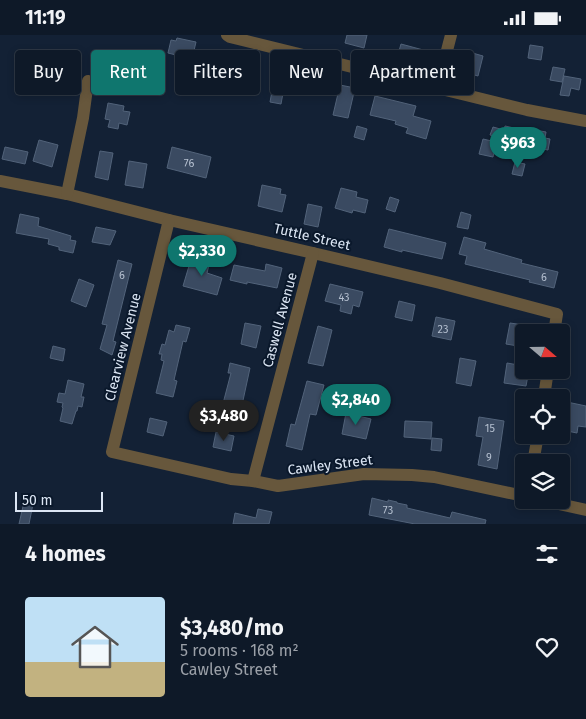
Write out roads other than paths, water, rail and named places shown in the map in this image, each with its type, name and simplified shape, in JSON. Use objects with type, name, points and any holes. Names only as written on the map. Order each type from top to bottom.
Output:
[{"type":"street","points":[[227,35],[351,67]]},
{"type":"street","points":[[447,50],[451,35]]},
{"type":"street","points":[[67,195],[83,118],[88,81]]},
{"type":"street","points":[[463,95],[586,121]]},
{"type":"street","name":"Tuttle Street","points":[[0,181],[440,283],[557,314],[555,324]]},
{"type":"street","name":"Clearview Avenue","points":[[112,452],[169,220]]},
{"type":"street","name":"Caswell Avenue","points":[[253,481],[313,253]]},
{"type":"street","name":"Cawley Street","points":[[112,452],[223,477],[282,486],[364,474],[412,475],[434,477],[515,494]]},
{"type":"street","points":[[570,506],[586,510]]}]
